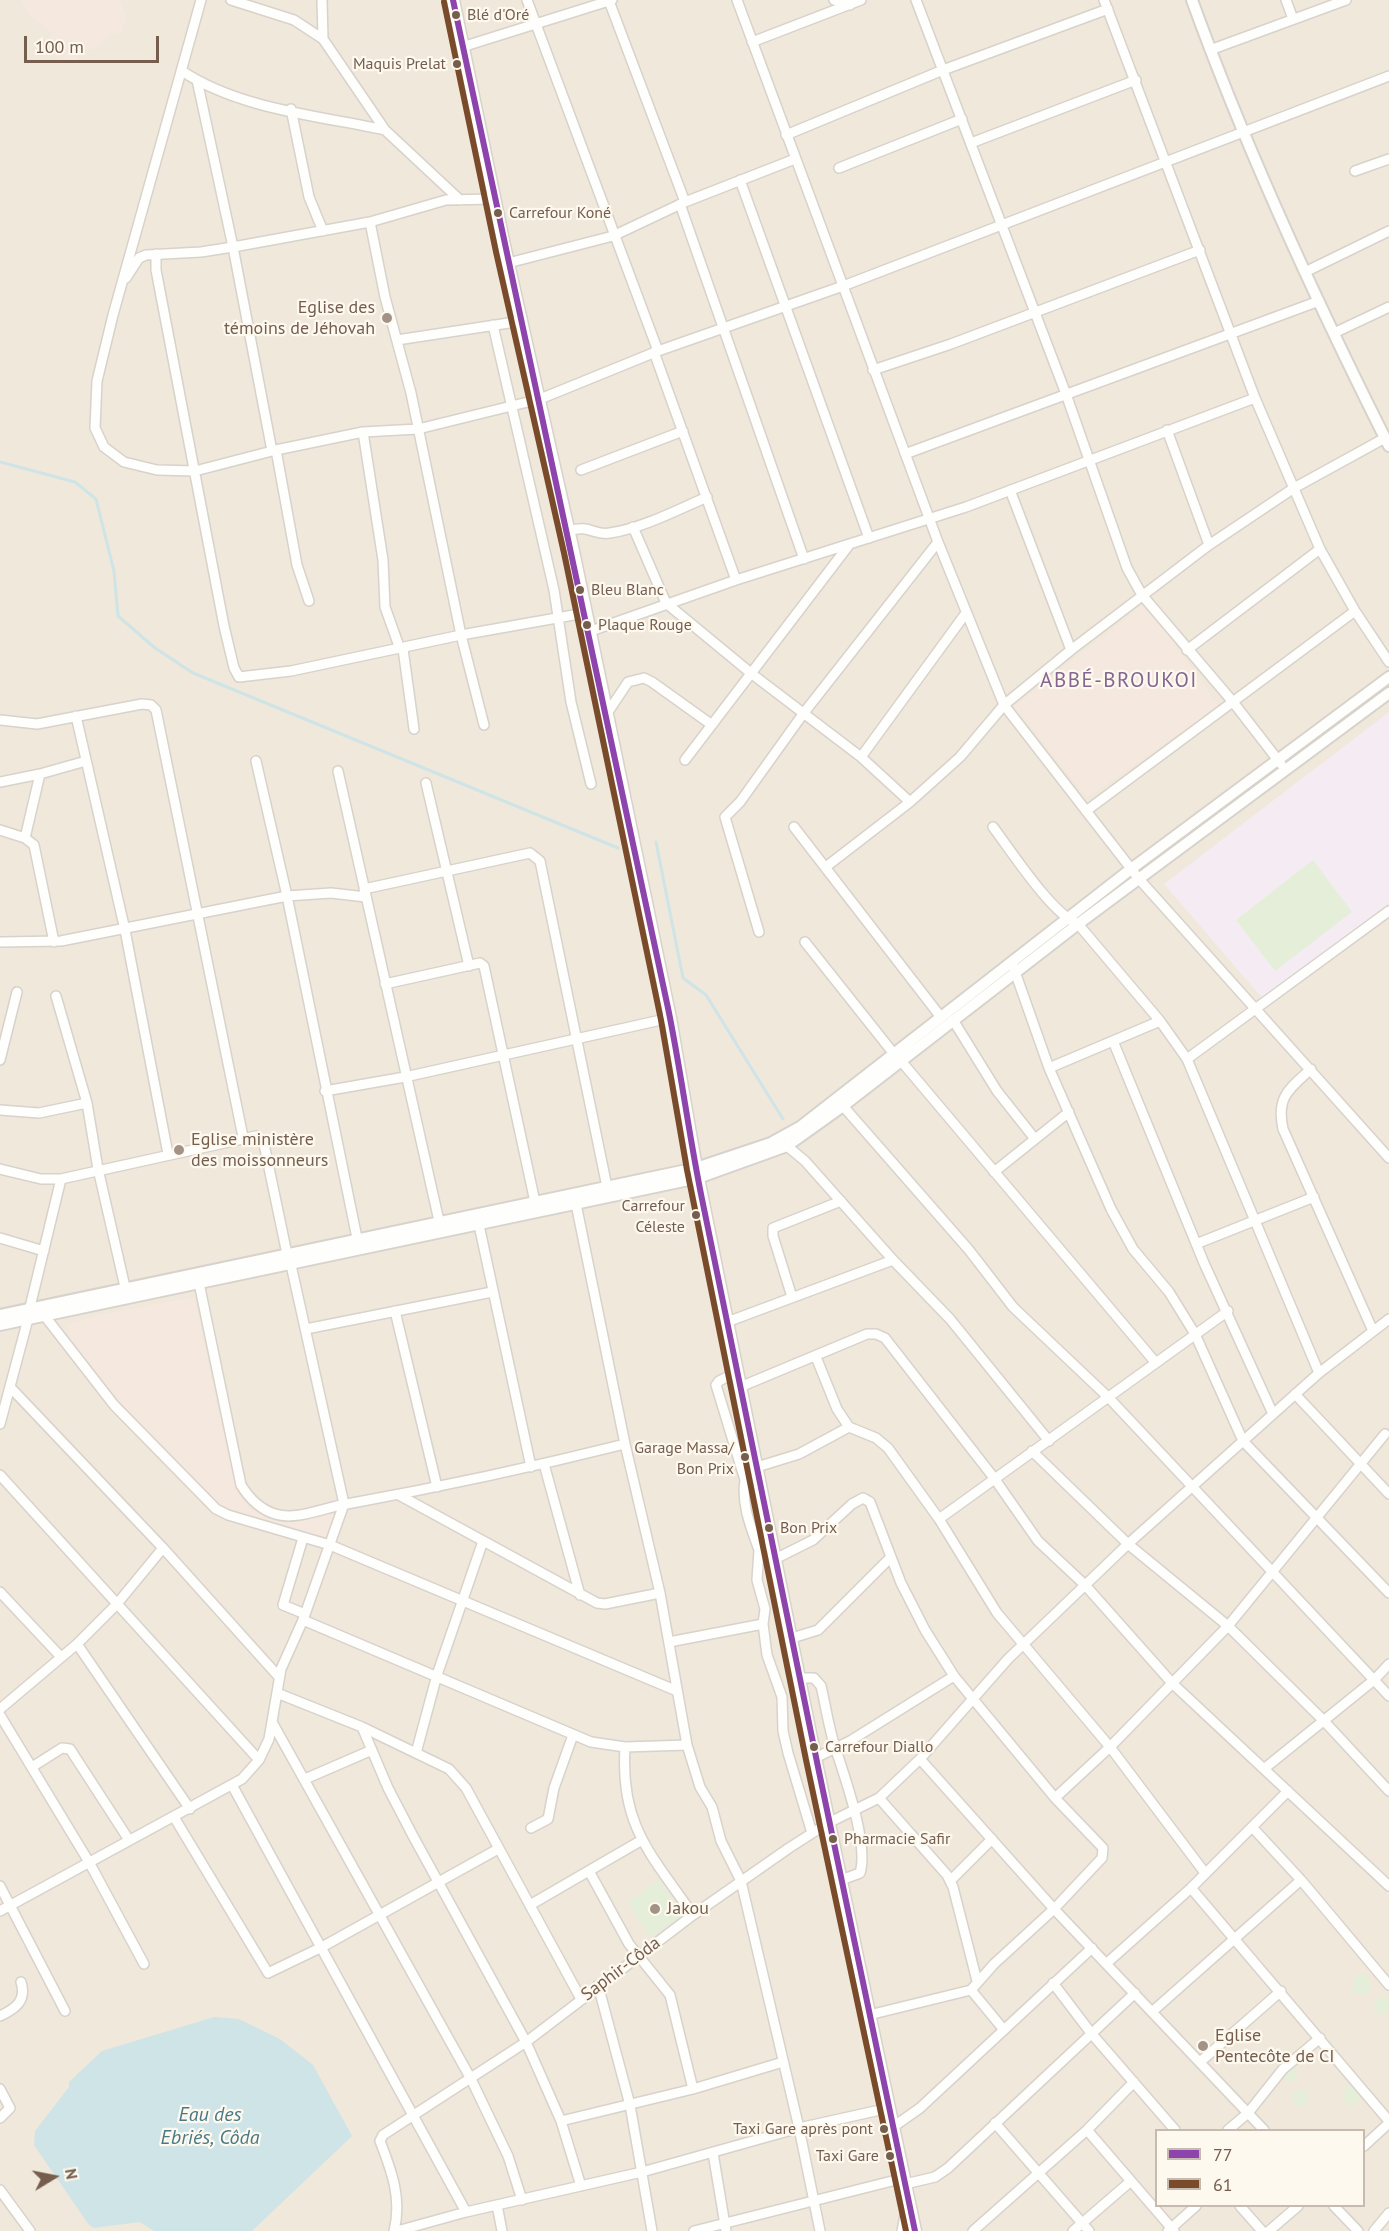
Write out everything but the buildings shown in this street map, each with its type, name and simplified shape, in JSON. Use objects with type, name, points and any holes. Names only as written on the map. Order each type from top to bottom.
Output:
[{"type":"main road","points":[[453,0],[494,200],[569,531],[588,632],[670,1018],[697,1173],[828,1823],[915,2231]]},
{"type":"street","points":[[201,0],[183,71],[147,184],[97,381],[96,429],[104,447],[124,462],[157,470],[195,471],[363,432],[418,429],[540,399],[656,352],[1003,226],[1389,76]]},
{"type":"street","points":[[231,0],[294,20],[323,39],[385,130],[460,200]]},
{"type":"street","points":[[322,0],[323,39]]},
{"type":"street","points":[[526,0],[656,352],[736,580]]},
{"type":"street","points":[[737,0],[938,542],[1004,705],[1139,879],[1387,1151]]},
{"type":"street","points":[[834,0],[850,4]]},
{"type":"street","points":[[752,42],[861,0]]},
{"type":"street","points":[[916,0],[1066,394],[1127,568],[1143,596],[1233,702],[1285,770]]},
{"type":"street","points":[[826,866],[910,802],[960,757],[1004,705],[1071,650],[1209,545],[1294,488],[1387,442],[1305,272],[1210,50],[1192,0]]},
{"type":"street","points":[[1286,0],[1293,19]]},
{"type":"street","points":[[1210,50],[1346,0]]},
{"type":"street","points":[[462,47],[611,1],[682,203],[722,328],[804,559]]},
{"type":"street","points":[[786,135],[1106,5],[1256,398],[1320,549],[1355,611],[1389,662]]},
{"type":"street","points":[[183,71],[196,80],[250,101],[278,109],[385,130]]},
{"type":"street","points":[[196,80],[233,247],[297,565],[309,601]]},
{"type":"street","points":[[971,143],[1136,80]]},
{"type":"street","points":[[291,110],[309,196],[323,231]]},
{"type":"street","points":[[839,168],[962,119]]},
{"type":"street","points":[[508,263],[613,236],[682,203],[795,159]]},
{"type":"street","points":[[1355,171],[1389,159]]},
{"type":"street","points":[[740,180],[787,305],[821,410],[869,538]]},
{"type":"street","points":[[119,290],[139,258],[156,254],[201,252],[323,231],[370,222],[446,200],[494,200]]},
{"type":"street","points":[[370,222],[385,297],[418,429],[461,635],[484,725]]},
{"type":"street","points":[[1305,272],[1389,231]]},
{"type":"street","points":[[873,370],[1200,250]]},
{"type":"street","points":[[156,254],[156,270],[224,626],[234,668],[239,677],[291,671],[461,635],[585,614]]},
{"type":"street","points":[[905,454],[1318,301]]},
{"type":"street","points":[[1334,333],[1389,307]]},
{"type":"street","points":[[397,340],[522,321]]},
{"type":"street","points":[[493,325],[550,570],[571,702],[591,784]]},
{"type":"street","points":[[588,632],[666,603],[931,519],[1256,398]]},
{"type":"street","points":[[1167,430],[1209,545]]},
{"type":"street","points":[[581,470],[683,431]]},
{"type":"street","points":[[363,432],[383,560],[385,608],[401,649],[414,729]]},
{"type":"street","points":[[1010,490],[1071,650]]},
{"type":"street","points":[[569,531],[589,527],[607,534],[633,527],[707,497]]},
{"type":"street","points":[[633,527],[666,603],[752,674],[861,757],[910,802]]},
{"type":"street","points":[[759,933],[725,817],[740,802],[803,714],[938,542]]},
{"type":"street","points":[[685,760],[850,544]]},
{"type":"street","points":[[1187,650],[1320,549]]},
{"type":"street","points":[[1086,811],[1355,611]]},
{"type":"street","points":[[861,757],[966,613]]},
{"type":"street","points":[[0,1315],[29,1313],[44,1315],[199,1283],[357,1238],[607,1187],[697,1173],[771,1143],[800,1127],[953,1020],[1067,919],[1389,676]]},
{"type":"street","points":[[606,715],[628,682],[644,678],[711,725]]},
{"type":"street","points":[[0,1325],[29,1313],[125,1287],[479,1225],[576,1204],[697,1173],[787,1146],[843,1106],[940,1016],[1078,924],[1389,693]]},
{"type":"street","points":[[0,720],[37,724],[142,704],[151,705],[156,710],[243,1137]]},
{"type":"street","points":[[76,716],[125,930],[168,1154]]},
{"type":"street","points":[[0,782],[86,761]]},
{"type":"street","points":[[256,761],[287,896],[325,1091],[357,1238]]},
{"type":"street","points":[[338,771],[439,1221]]},
{"type":"street","points":[[25,838],[40,774]]},
{"type":"street","points":[[426,783],[469,966]]},
{"type":"street","points":[[794,827],[940,1016]]},
{"type":"street","points":[[993,827],[1067,919],[1078,924],[1160,1021],[1187,1059],[1319,1373]]},
{"type":"street","points":[[0,830],[25,838],[34,845],[54,942]]},
{"type":"street","points":[[0,942],[54,942],[125,930],[287,896],[365,893],[447,871],[530,853],[536,855],[540,861],[607,1187]]},
{"type":"street","points":[[1187,1059],[1389,911]]},
{"type":"street","points":[[805,942],[897,1058],[1156,1363]]},
{"type":"street","points":[[385,984],[480,963],[486,970],[535,1202]]},
{"type":"street","points":[[1013,967],[1049,1068],[1102,1192],[1125,1237],[1169,1292],[1196,1334],[1243,1441],[1389,1593]]},
{"type":"street","points":[[0,1060],[17,992]]},
{"type":"street","points":[[56,996],[87,1103],[98,1169],[125,1287]]},
{"type":"street","points":[[325,1091],[405,1077],[670,1018]]},
{"type":"street","points":[[953,1020],[997,1091],[1035,1139]]},
{"type":"street","points":[[1049,1068],[1160,1021]]},
{"type":"street","points":[[1113,1041],[1196,1244],[1228,1311],[1245,1357],[1273,1414]]},
{"type":"street","points":[[1311,1069],[1290,1088],[1279,1112],[1283,1129],[1374,1331]]},
{"type":"street","points":[[0,1110],[39,1113],[87,1103]]},
{"type":"street","points":[[843,1106],[962,1241],[1013,1307],[1109,1398],[1389,1696]]},
{"type":"street","points":[[994,1172],[1069,1112]]},
{"type":"street","points":[[0,1168],[41,1179],[61,1179],[243,1137],[262,1138],[344,1504],[304,1617],[279,1677],[269,1739],[259,1760],[242,1779],[232,1785],[0,1911]]},
{"type":"street","points":[[787,1146],[958,1328],[1049,1441]]},
{"type":"street","points":[[0,1424],[11,1388],[61,1179]]},
{"type":"street","points":[[1196,1244],[1314,1197]]},
{"type":"street","points":[[792,1298],[773,1236],[773,1228],[841,1201]]},
{"type":"street","points":[[576,1204],[625,1444],[660,1593],[687,1745],[700,1787],[712,1808],[721,1841],[741,1881],[799,2128],[820,2231]]},
{"type":"street","points":[[479,1225],[531,1467]]},
{"type":"street","points":[[0,1238],[44,1251]]},
{"type":"street","points":[[727,1322],[893,1260]]},
{"type":"street","points":[[199,1283],[241,1485],[249,1499],[276,1515],[296,1515],[399,1495],[625,1444]]},
{"type":"street","points":[[306,1329],[492,1292]]},
{"type":"street","points":[[395,1311],[437,1486]]},
{"type":"street","points":[[939,1519],[1228,1311]]},
{"type":"street","points":[[44,1315],[114,1405],[209,1503],[228,1515],[303,1539],[330,1545],[677,1691]]},
{"type":"street","name":"Saphir-Côda","points":[[396,2231],[399,2213],[397,2195],[380,2141],[383,2135],[526,2042],[598,1985],[741,1881],[828,1823],[879,1798],[920,1759],[1024,1643],[1128,1544],[1191,1485],[1319,1373],[1389,1319]]},
{"type":"street","points":[[740,1387],[867,1334],[876,1334],[885,1338],[994,1478],[1038,1541],[1085,1585],[1172,1683],[1389,1886]]},
{"type":"street","points":[[816,1357],[837,1409],[849,1427],[876,1438],[888,1448],[939,1519],[991,1605],[1110,1747],[1205,1873]]},
{"type":"street","points":[[737,1372],[719,1381],[716,1385],[745,1480],[747,1512],[759,1550],[757,1580],[765,1609],[763,1624],[767,1655],[782,1697],[783,1731],[812,1833]]},
{"type":"street","points":[[11,1388],[163,1548],[279,1677]]},
{"type":"street","points":[[1295,1394],[1389,1494]]},
{"type":"street","points":[[745,1480],[758,1471],[799,1454],[849,1427]]},
{"type":"street","points":[[1055,1798],[1110,1747],[1228,1626],[1314,1517],[1384,1434]]},
{"type":"street","points":[[1032,1451],[1128,1544],[1228,1626],[1324,1721],[1389,1791]]},
{"type":"street","points":[[544,1464],[580,1595]]},
{"type":"street","points":[[0,1475],[259,1760]]},
{"type":"street","points":[[399,1495],[580,1595],[605,1604],[660,1593]]},
{"type":"street","points":[[775,1559],[813,1540],[852,1504],[863,1498],[870,1502],[877,1514],[890,1558],[925,1630],[954,1676],[1055,1798],[1104,1852],[1054,1909],[970,1990],[869,2015]]},
{"type":"street","points":[[303,1539],[283,1605],[304,1617],[573,1735],[603,1745],[625,1747],[687,1745]]},
{"type":"street","points":[[416,1753],[437,1675],[483,1541]]},
{"type":"street","points":[[759,1550],[772,1542]]},
{"type":"street","points":[[0,1708],[77,1644],[116,1605],[163,1548]]},
{"type":"street","points":[[792,1638],[818,1630],[890,1558]]},
{"type":"street","points":[[0,1592],[61,1658]]},
{"type":"street","points":[[669,1642],[763,1624]]},
{"type":"street","points":[[77,1644],[190,1809]]},
{"type":"street","points":[[1265,1768],[1374,1680],[1389,1664]]},
{"type":"street","points":[[815,1758],[835,1749],[954,1676]]},
{"type":"street","points":[[800,1678],[814,1678],[822,1686],[835,1749],[847,1780],[863,1863],[860,1873],[841,1880]]},
{"type":"street","points":[[277,1693],[362,1727],[448,1769],[457,1777],[466,1788],[581,1998]]},
{"type":"street","points":[[0,1715],[89,1862],[144,1964]]},
{"type":"street","points":[[272,1722],[471,2079],[508,2156],[522,2200]]},
{"type":"street","points":[[362,1727],[388,1788],[526,2042],[561,2121],[581,2186]]},
{"type":"street","points":[[531,1828],[548,1819],[554,1788],[573,1735]]},
{"type":"street","points":[[625,1747],[626,1793],[631,1818],[642,1840],[693,1915]]},
{"type":"street","points":[[32,1767],[62,1748],[70,1749],[129,1840]]},
{"type":"street","points":[[305,1779],[372,1750]]},
{"type":"street","points":[[920,1759],[1054,1909],[1263,2129]]},
{"type":"street","points":[[232,1785],[466,2212]]},
{"type":"street","points":[[1107,1963],[1191,1888],[1288,1791]]},
{"type":"street","points":[[879,1798],[950,1881],[977,1981]]},
{"type":"street","points":[[174,1817],[268,1973],[322,1947],[498,1849]]},
{"type":"street","points":[[1252,1827],[1301,1880],[1389,1985]]},
{"type":"street","points":[[950,1881],[992,1839]]},
{"type":"street","points":[[530,1905],[642,1840]]},
{"type":"street","points":[[589,1871],[637,1956],[670,1995],[693,2088]]},
{"type":"street","points":[[1153,2012],[1301,1880]]},
{"type":"street","points":[[0,1886],[65,2011]]},
{"type":"street","points":[[1191,1888],[1281,1991],[1389,2122],[1365,2145]]},
{"type":"street","points":[[893,2127],[920,2108],[1092,1948]]},
{"type":"street","points":[[0,2016],[16,2007],[21,2000],[23,1990],[21,1982]]},
{"type":"street","points":[[1053,1983],[1091,2033],[1174,2129]]},
{"type":"street","points":[[598,1985],[630,2104],[652,2231]]},
{"type":"street","points":[[970,1990],[1004,2030]]},
{"type":"street","points":[[1200,2062],[1281,1991]]},
{"type":"street","points":[[694,2231],[726,2227],[815,2200],[904,2181],[935,2177],[948,2168],[1135,1993]]},
{"type":"street","points":[[1229,2129],[1248,2113],[1283,2069],[1320,2038]]},
{"type":"street","points":[[561,2121],[693,2088],[783,2062]]},
{"type":"street","points":[[973,2231],[1087,2130],[1134,2082]]},
{"type":"street","points":[[0,2090],[10,2108],[0,2118]]},
{"type":"street","points":[[396,2231],[466,2212],[642,2172],[799,2128],[889,2108]]},
{"type":"street","points":[[995,2123],[1089,2231]]},
{"type":"street","points":[[1087,2130],[1171,2230],[1194,2207]]},
{"type":"street","points":[[713,2153],[726,2227]]},
{"type":"street","points":[[1073,2231],[1131,2181]]},
{"type":"street","points":[[0,2190],[30,2231]]},
{"type":"street","points":[[497,2205],[502,2231]]},
{"type":"street","points":[[1242,2207],[1262,2231]]},
{"type":"street","points":[[1269,2231],[1296,2207]]},
{"type":"street","points":[[1336,2207],[1358,2231]]},
{"type":"street","points":[[902,2231],[905,2215],[911,2210]]},
{"type":"street","points":[[1374,2231],[1389,2213]]},
{"type":"shaded area","points":[[0,0],[1389,0],[1389,2231],[0,2231]]},
{"type":"shaded area","points":[[21,0],[120,0],[127,18],[121,34],[111,34],[99,47],[79,52],[76,64],[45,54],[52,33],[29,15]]},
{"type":"shaded area","points":[[1145,603],[1219,706],[1087,798],[1014,706]]},
{"type":"shaded area","points":[[1389,712],[1389,903],[1263,999],[1164,884]]},
{"type":"shaded area","points":[[194,1297],[239,1494],[246,1505],[263,1515],[306,1519],[336,1512],[327,1537],[312,1536],[259,1521],[226,1509],[210,1499],[121,1407],[71,1340],[67,1325],[93,1316]]},
{"type":"green space","points":[[1313,860],[1352,912],[1275,971],[1236,920]]},
{"type":"green space","name":"Jakou","points":[[659,1880],[683,1916],[650,1937],[627,1902]]},
{"type":"green space","points":[[1362,1973],[1369,1979],[1370,1990],[1366,1995],[1352,1993],[1354,1980]]},
{"type":"green space","points":[[1379,1998],[1385,1998],[1390,2006],[1388,2012],[1379,2014],[1374,2009],[1374,2003]]},
{"type":"green space","points":[[1287,2067],[1293,2067],[1297,2074],[1293,2081],[1287,2081],[1283,2077],[1283,2071]]},
{"type":"green space","points":[[1347,2085],[1356,2089],[1360,2096],[1354,2106],[1343,2101]]},
{"type":"green space","points":[[1297,2090],[1303,2090],[1308,2098],[1306,2104],[1297,2106],[1292,2101],[1292,2095]]},
{"type":"water","name":"Eau des Ebriés, Côda","points":[[214,2017],[239,2019],[280,2039],[313,2065],[352,2136],[252,2231],[154,2231],[140,2222],[94,2228],[89,2225],[34,2145],[35,2131],[69,2087],[69,2082],[102,2051]]},
{"type":"waterway","points":[[0,462],[75,482],[96,499],[114,571],[118,616],[155,648],[193,673],[618,848]]},
{"type":"waterway","points":[[656,842],[683,978],[706,995],[783,1119]]},
{"type":"transit line","name":"77","points":[[453,0],[668,1008],[702,1199],[915,2231]]},
{"type":"transit line","name":"61","points":[[444,2],[496,252],[564,553],[661,1020],[687,1170],[806,1760],[906,2231]]},
{"type":"place","name":"Blé d'Oré","points":[[456,15]]},
{"type":"place","name":"Maquis Prelat","points":[[457,64]]},
{"type":"place","name":"Carrefour Koné","points":[[498,213]]},
{"type":"place","name":"Eglise des témoins de Jéhovah","points":[[387,318]]},
{"type":"place","name":"Bleu Blanc","points":[[580,590]]},
{"type":"place","name":"Plaque Rouge","points":[[587,625]]},
{"type":"place","name":"Eglise ministère des moissonneurs","points":[[179,1150]]},
{"type":"place","name":"Carrefour Céleste","points":[[696,1215]]},
{"type":"place","name":"Garage Massa/ Bon Prix","points":[[745,1457]]},
{"type":"place","name":"Bon Prix","points":[[769,1528]]},
{"type":"place","name":"Carrefour Diallo","points":[[814,1747]]},
{"type":"place","name":"Pharmacie Safir","points":[[833,1839]]},
{"type":"place","name":"Jakou","points":[[655,1909]]},
{"type":"place","name":"Eglise Pentecôte de CI","points":[[1203,2046]]},
{"type":"place","name":"Taxi Gare après pont","points":[[884,2129]]},
{"type":"place","name":"Taxi Gare","points":[[890,2156]]},
{"type":"district","name":"ABBÉ-BROUKOI","points":[[1119,681]]}]
